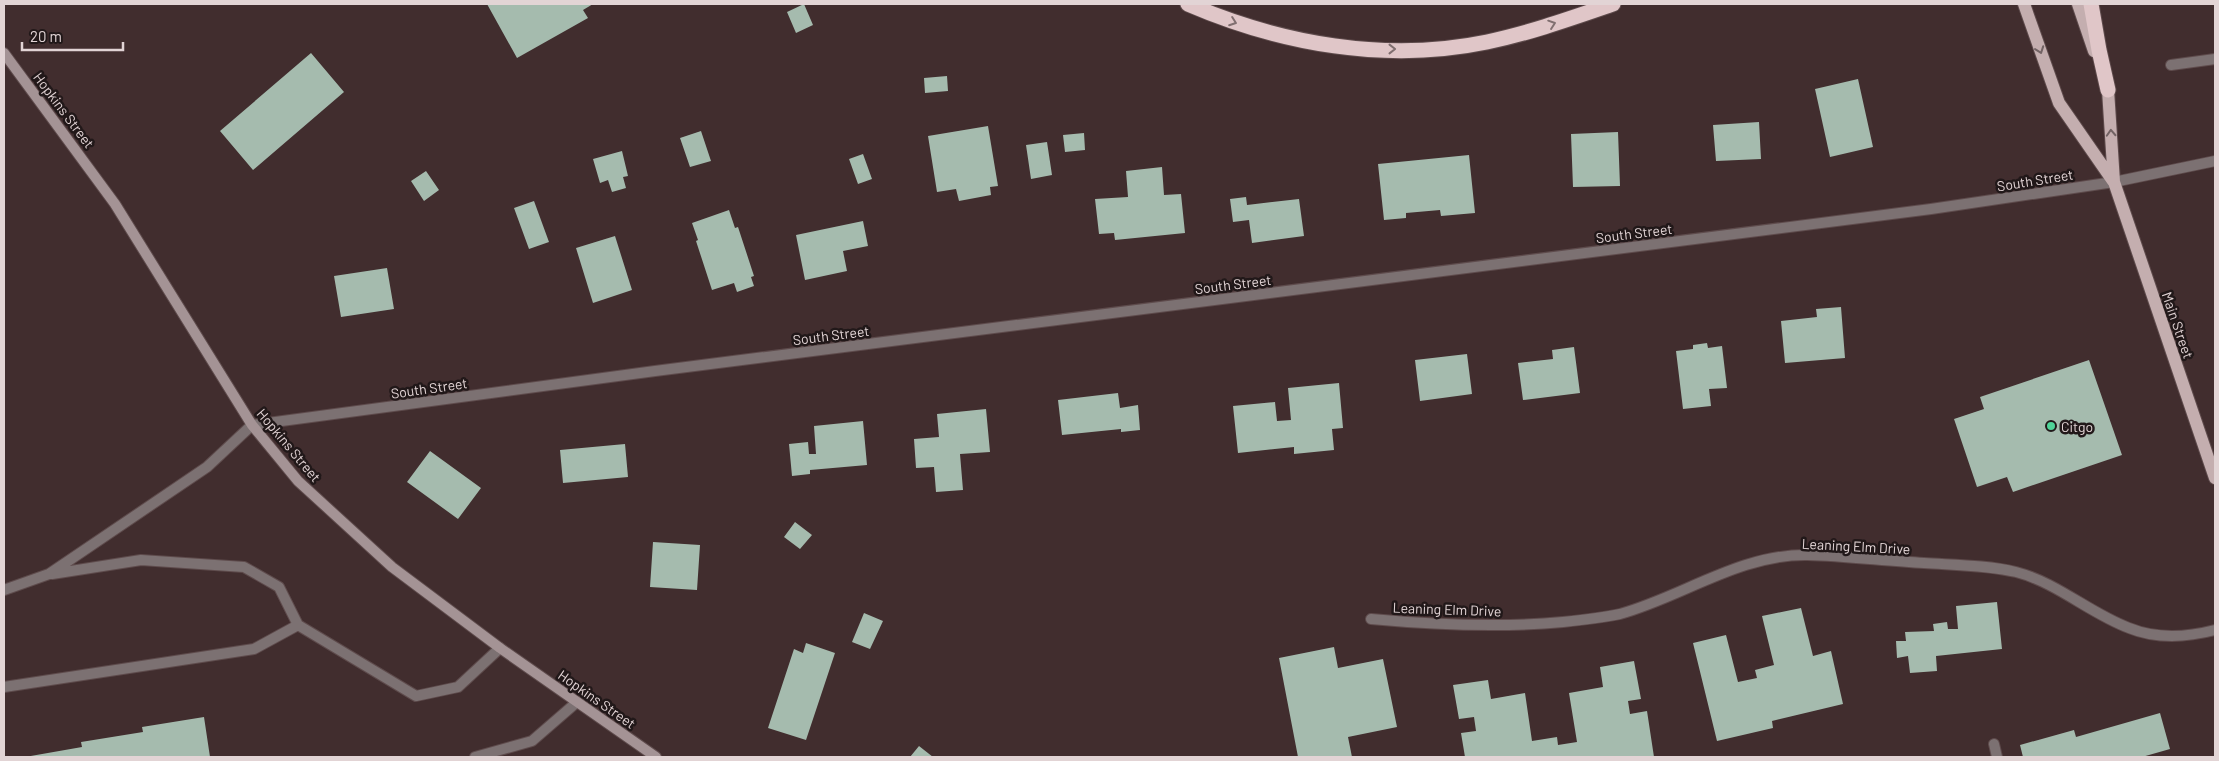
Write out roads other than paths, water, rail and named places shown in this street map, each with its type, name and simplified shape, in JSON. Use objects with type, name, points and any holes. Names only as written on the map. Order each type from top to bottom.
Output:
[{"type":"highway","points":[[1188,4],[1238,24],[1297,40],[1366,49],[1410,49],[1486,42],[1540,28],[1613,4]]},
{"type":"highway","points":[[2091,4],[2108,90]]},
{"type":"main road","name":"Main Street","points":[[2024,4],[2059,103],[2114,182]]},
{"type":"main road","name":"Main Street","points":[[2078,4],[2108,90],[2114,182],[2215,478]]},
{"type":"main road","name":"Hopkins Street","points":[[4,53],[115,204],[252,425],[298,481],[392,567],[500,648],[656,757]]},
{"type":"street","points":[[2171,65],[2215,58]]},
{"type":"street","name":"South Street","points":[[252,425],[655,371],[1931,209],[2114,182],[2215,161]]},
{"type":"street","points":[[49,574],[207,467],[252,425]]},
{"type":"street","name":"Leaning Elm Drive","points":[[1371,619],[1428,625],[1485,627],[1589,619],[1618,614],[1647,605],[1757,562],[1805,555],[2004,570],[2046,582],[2107,617],[2137,631],[2160,635],[2181,635],[2215,630]]},
{"type":"street","points":[[4,590],[49,574],[142,560],[244,567],[279,587],[298,625],[416,696],[458,687],[500,648]]},
{"type":"street","points":[[4,687],[254,649],[298,625]]},
{"type":"street","points":[[475,757],[532,741],[577,702]]},
{"type":"street","points":[[1994,744],[1997,757]]},
{"type":"place","name":"Citgo","points":[[2051,426]]}]
